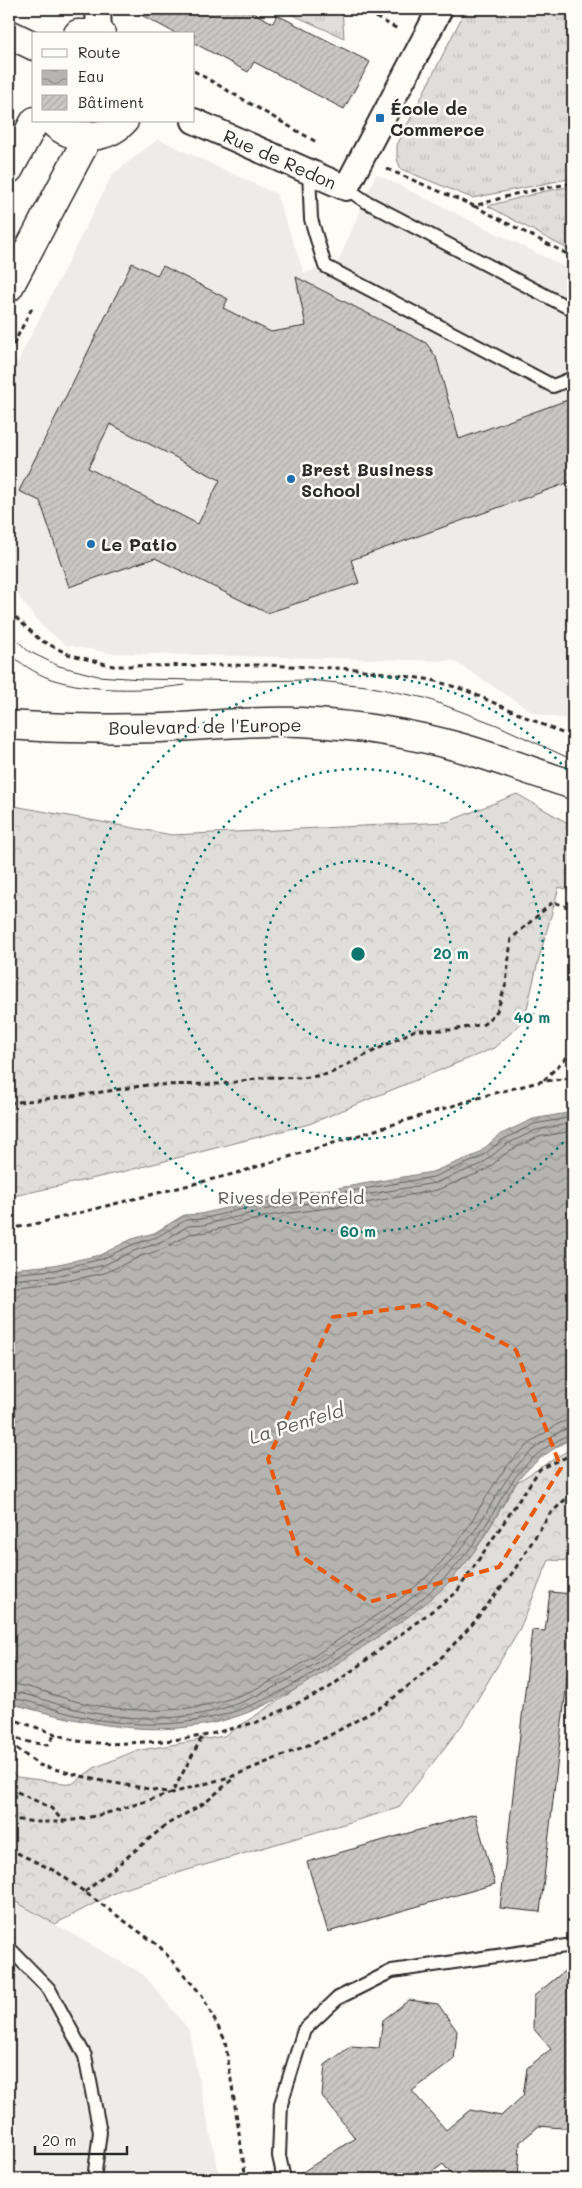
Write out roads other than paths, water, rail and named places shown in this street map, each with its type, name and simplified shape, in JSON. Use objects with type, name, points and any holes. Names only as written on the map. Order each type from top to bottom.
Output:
[{"type":"main road","points":[[9,34],[32,45]]},
{"type":"main road","points":[[9,169],[34,122]]},
{"type":"main road","points":[[53,122],[70,134],[88,137],[106,134],[123,122]]},
{"type":"main road","points":[[9,287],[88,137]]},
{"type":"main road","name":"Boulevard de l'Europe","points":[[9,725],[64,729],[161,728],[300,722],[350,727],[398,734],[461,748],[573,785]]},
{"type":"street","name":"Rue de Redon","points":[[195,121],[346,188],[440,9]]},
{"type":"lane","points":[[309,171],[311,220],[325,266],[553,386],[573,378]]},
{"type":"lane","points":[[346,188],[365,201],[573,310]]},
{"type":"lane","points":[[284,2179],[279,2156],[281,2104],[304,2030],[338,1998],[392,1972],[573,1945]]},
{"type":"lane","points":[[9,1948],[49,1989],[85,2056],[100,2132],[94,2179]]},
{"type":"water","name":"Rives de Penfeld","points":[[573,1112],[573,1438],[544,1456],[519,1479],[477,1547],[448,1583],[424,1605],[397,1625],[311,1680],[280,1698],[232,1718],[204,1725],[148,1729],[92,1723],[9,1703],[9,1269],[54,1265],[100,1255],[132,1239],[154,1233],[184,1215],[201,1214],[270,1197],[432,1172],[478,1154],[499,1135],[533,1119]]},
{"type":"tram line","points":[[9,632],[28,651],[59,666],[98,676],[141,679],[309,680],[367,686],[425,698],[497,725],[573,760]]},
{"type":"tram line","points":[[9,653],[18,661],[45,677],[83,686],[135,689],[185,685]]},
{"type":"place","name":"École de Commerce","points":[[380,118]]},
{"type":"place","name":"Brest Business School","points":[[291,479]]},
{"type":"place","name":"Le Patio","points":[[91,544]]},
{"type":"water label","name":"La Penfeld","points":[[296,1423]]}]
